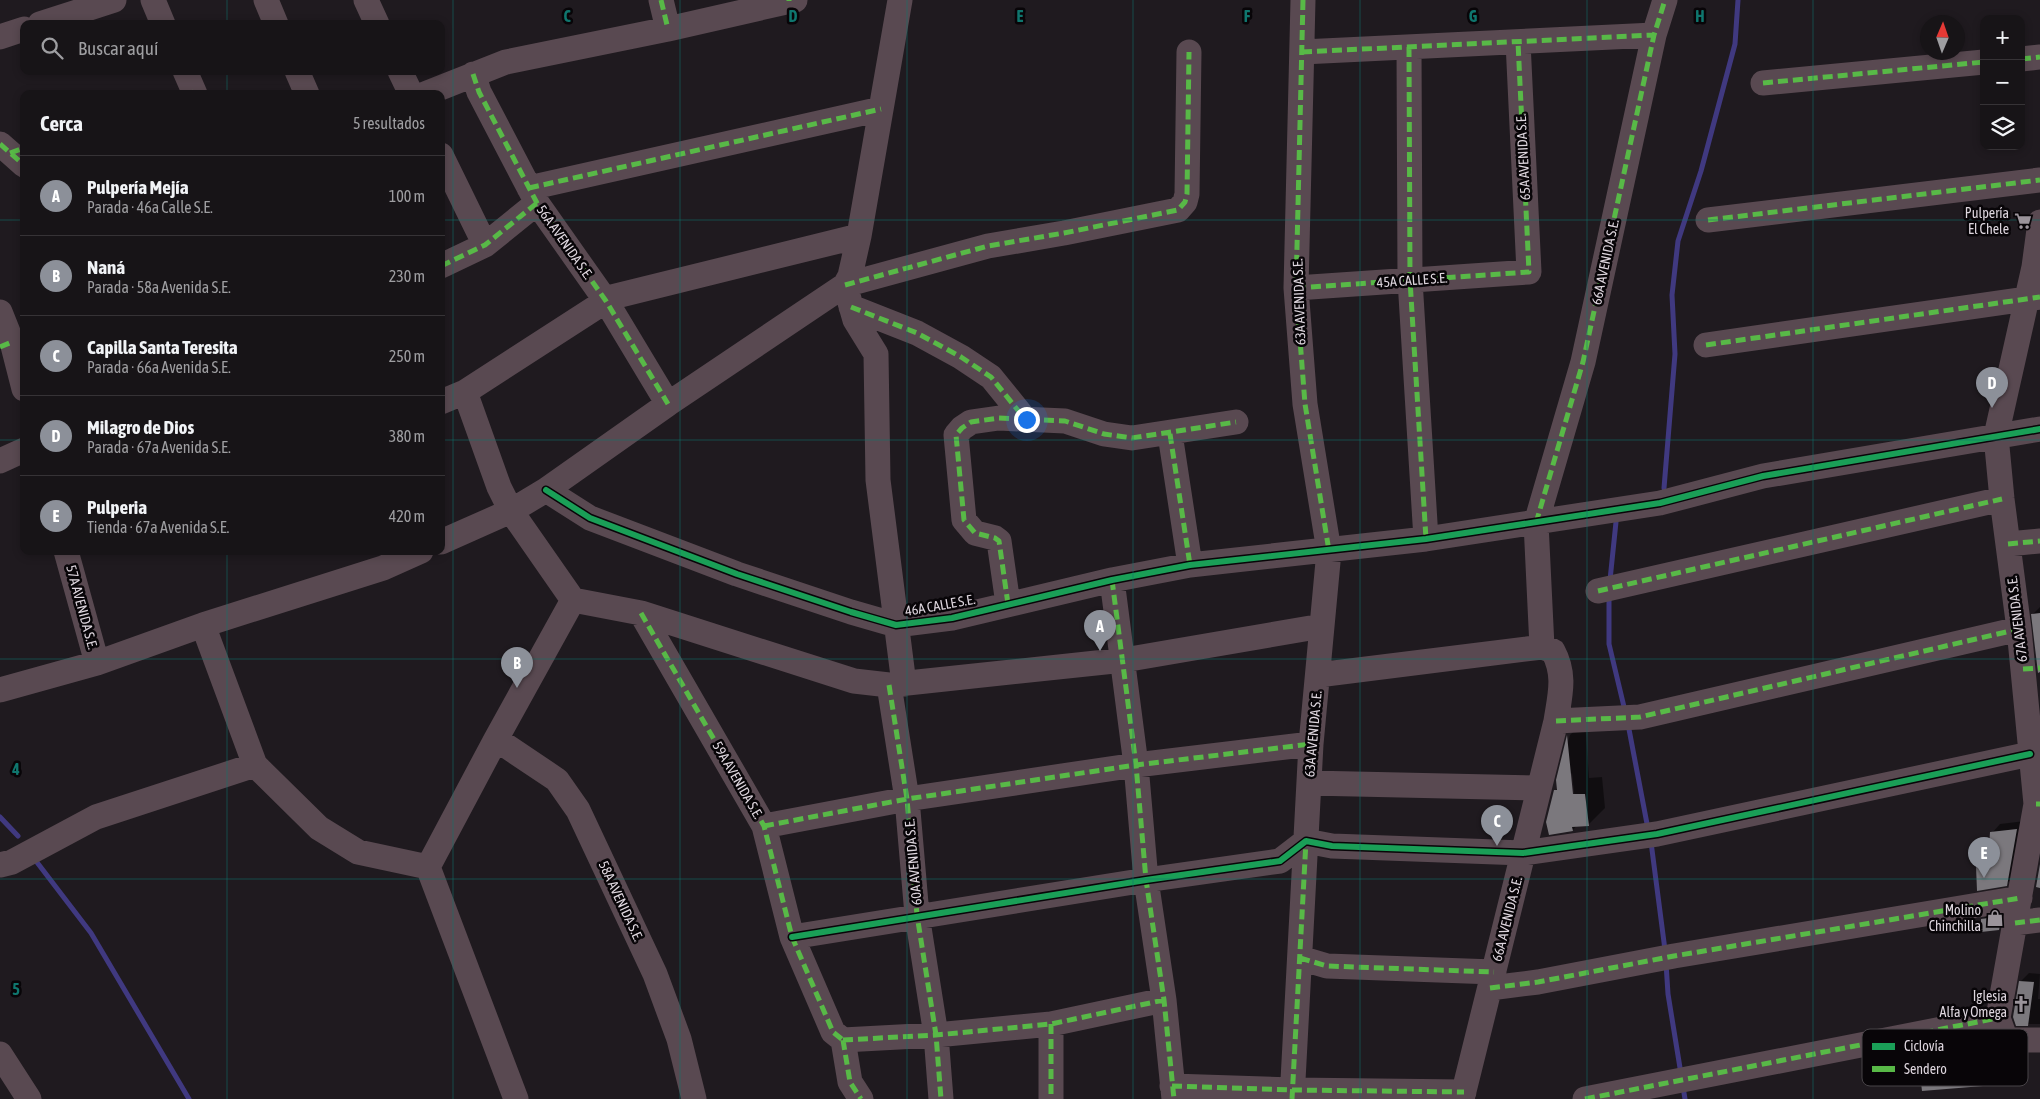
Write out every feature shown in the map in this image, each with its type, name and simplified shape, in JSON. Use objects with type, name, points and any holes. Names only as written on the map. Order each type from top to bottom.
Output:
[{"type":"street","points":[[52,20],[114,0]]},
{"type":"street","points":[[153,0],[162,20]]},
{"type":"street","points":[[266,0],[274,20]]},
{"type":"street","points":[[366,0],[375,20]]},
{"type":"street","points":[[661,0],[668,29]]},
{"type":"street","points":[[435,90],[506,62],[668,29],[791,0]]},
{"type":"street","points":[[848,296],[900,0]]},
{"type":"street","name":"63A AVENIDA S.E.","points":[[1292,1095],[1311,744],[1329,551],[1305,404],[1296,288],[1303,0]]},
{"type":"street","name":"66A AVENIDA S.E.","points":[[1463,1096],[1556,721],[1562,675],[1560,664],[1548,649],[1536,523],[1583,362],[1654,35],[1665,0]]},
{"type":"street","points":[[0,36],[20,30]]},
{"type":"street","points":[[1302,52],[1654,35]]},
{"type":"street","name":"65A AVENIDA S.E.","points":[[1518,42],[1529,272]]},
{"type":"street","points":[[1409,47],[1410,280],[1426,539]]},
{"type":"street","points":[[445,540],[511,511],[546,490],[668,404],[848,296],[988,246],[1178,210],[1187,194],[1189,52]]},
{"type":"street","points":[[2025,59],[2040,57]]},
{"type":"street","points":[[1763,83],[1980,62]]},
{"type":"street","name":"56A AVENIDA S.E.","points":[[473,74],[479,92],[533,195],[606,301],[668,404]]},
{"type":"street","points":[[299,75],[305,90]]},
{"type":"street","points":[[402,75],[409,90]]},
{"type":"street","points":[[445,264],[485,245],[533,195],[881,110]]},
{"type":"street","points":[[445,163],[485,245]]},
{"type":"street","points":[[1708,220],[2040,180]]},
{"type":"street","name":"67A AVENIDA S.E.","points":[[1998,1018],[2038,804],[2030,754],[2031,669],[2019,630],[1996,436],[2034,298],[2034,267],[2040,222]]},
{"type":"street","points":[[445,400],[465,392],[612,297],[859,236]]},
{"type":"street","name":"45A CALLE S.E.","points":[[1296,288],[1529,272]]},
{"type":"street","points":[[848,296],[961,357],[991,377],[1025,419]]},
{"type":"street","name":"60A AVENIDA S.E.","points":[[848,296],[855,320],[876,354],[878,480],[896,624],[896,685],[917,916],[936,1035],[941,1099]]},
{"type":"street","points":[[1706,345],[2034,298]]},
{"type":"street","points":[[0,312],[6,345],[20,380]]},
{"type":"street","points":[[465,392],[499,487],[511,511],[573,600],[641,613],[854,681],[896,685],[1124,660],[1322,626]]},
{"type":"street","points":[[1008,604],[999,541],[995,538],[975,533],[964,520],[956,435],[962,428],[971,422],[999,418],[1065,421],[1104,434],[1132,438],[1170,434],[1236,422]]},
{"type":"street","name":"46A CALLE S.E.","points":[[546,490],[590,518],[710,564],[851,612],[896,624],[952,618],[1112,580],[1190,565],[1426,539],[1660,503],[1763,476],[2040,429]]},
{"type":"street","points":[[1170,434],[1190,565]]},
{"type":"street","points":[[0,461],[20,452]]},
{"type":"street","points":[[1598,591],[2002,499]]},
{"type":"street","points":[[2008,544],[2040,541]]},
{"type":"street","name":"57A AVENIDA S.E.","points":[[67,555],[97,663]]},
{"type":"street","points":[[0,690],[97,663],[382,560],[404,555]]},
{"type":"street","points":[[1112,580],[1124,660],[1146,880],[1164,1000],[1173,1092],[1463,1096]]},
{"type":"street","points":[[516,1099],[428,867],[496,738],[573,600]]},
{"type":"street","name":"59A AVENIDA S.E.","points":[[641,613],[764,826],[792,937],[833,1032],[843,1040]]},
{"type":"street","points":[[203,625],[254,765],[319,828],[358,852],[428,867]]},
{"type":"street","points":[[1556,721],[1640,717],[2019,630]]},
{"type":"street","points":[[1318,675],[1548,649]]},
{"type":"street","name":"58A AVENIDA S.E.","points":[[496,738],[557,780],[578,810],[656,974],[679,1039],[694,1099]]},
{"type":"street","points":[[764,826],[907,799],[1136,765],[1311,744]]},
{"type":"street","points":[[792,937],[1146,880],[1280,861],[1306,842],[1332,846],[1523,853],[1657,834],[2030,754]]},
{"type":"street","points":[[0,865],[12,862],[96,817],[254,765]]},
{"type":"street","points":[[1309,784],[1539,788]]},
{"type":"street","points":[[1300,958],[1328,966],[1492,980],[1538,982],[1674,956],[2020,898]]},
{"type":"street","points":[[2015,923],[2040,920]]},
{"type":"street","points":[[861,1099],[850,1082],[843,1040],[936,1035],[1051,1024],[1164,1000]]},
{"type":"street","points":[[1942,1029],[1998,1018],[2002,1029]]},
{"type":"street","points":[[1051,1024],[1051,1099]]},
{"type":"street","points":[[1585,1099],[1862,1045]]},
{"type":"street","points":[[0,1054],[29,1099]]},
{"type":"building","points":[[2040,613],[2040,672],[2038,673],[2031,614]]},
{"type":"building","points":[[1567,735],[1573,794],[1585,794],[1589,826],[1572,827],[1573,831],[1549,835],[1546,822],[1554,790],[1557,790],[1556,780]]},
{"type":"building","points":[[2017,829],[2007,886],[1977,891],[1976,866],[1988,864],[1990,832]]},
{"type":"building","points":[[2040,864],[2040,888],[2036,887]]},
{"type":"building","points":[[2002,916],[1999,930],[1981,932],[1981,919]]},
{"type":"building","name":"Iglesia Alfa y Omega","points":[[2019,981],[2034,982],[2028,1026],[2016,1026],[2013,1017]]},
{"type":"building","points":[[1921,1086],[1983,1086],[1922,1091]]},
{"type":"waterway","points":[[1664,488],[1675,354],[1672,295],[1678,241],[1701,171],[1735,44],[1738,0]]},
{"type":"waterway","points":[[1610,580],[1616,522]]},
{"type":"waterway","points":[[1609,596],[1609,644],[1625,711]]},
{"type":"waterway","points":[[1628,724],[1648,829]]},
{"type":"waterway","points":[[0,817],[18,836]]},
{"type":"waterway","points":[[1651,842],[1665,950]]},
{"type":"waterway","points":[[36,861],[91,933],[189,1099]]},
{"type":"waterway","points":[[1666,963],[1668,994],[1681,1074]]},
{"type":"waterway","points":[[1683,1087],[1685,1099]]},
{"type":"marked path","points":[[661,0],[668,29]]},
{"type":"marked path","points":[[1303,0],[1296,288],[1305,404],[1329,551],[1331,551]]},
{"type":"marked path","points":[[1536,523],[1583,362],[1654,35],[1665,0]]},
{"type":"marked path","points":[[1302,52],[1654,35]]},
{"type":"marked path","points":[[1296,288],[1529,272],[1518,42]]},
{"type":"marked path","points":[[1409,47],[1410,280],[1426,539]]},
{"type":"marked path","points":[[845,285],[988,246],[1178,210],[1185,202],[1187,194],[1189,52]]},
{"type":"marked path","points":[[2025,59],[2040,57]]},
{"type":"marked path","points":[[1763,83],[1980,62]]},
{"type":"marked path","points":[[473,74],[479,92],[537,203],[606,301],[668,404]]},
{"type":"marked path","points":[[529,188],[881,109]]},
{"type":"marked path","points":[[0,144],[20,162]]},
{"type":"marked path","points":[[10,153],[20,149]]},
{"type":"marked path","points":[[1708,220],[2040,180]]},
{"type":"marked path","points":[[445,264],[485,245],[537,203]]},
{"type":"marked path","points":[[1706,345],[2040,297]]},
{"type":"marked path","points":[[851,307],[917,333],[961,357],[991,377],[1025,419]]},
{"type":"marked path","points":[[0,347],[12,342]]},
{"type":"marked path","points":[[1008,604],[999,541],[995,538],[975,533],[964,520],[956,435],[962,428],[971,422],[999,418],[1065,421],[1104,434],[1132,438],[1236,422]]},
{"type":"marked path","points":[[1170,434],[1190,565]]},
{"type":"marked path","points":[[1598,591],[2002,499]]},
{"type":"marked path","points":[[2008,544],[2040,541]]},
{"type":"marked path","points":[[1112,580],[1136,765],[1146,880],[1164,1000],[1174,1099]]},
{"type":"marked path","points":[[641,613],[764,826],[792,937],[833,1032],[843,1040]]},
{"type":"marked path","points":[[1556,721],[1640,717],[2019,629]]},
{"type":"marked path","points":[[2023,669],[2040,668]]},
{"type":"marked path","points":[[889,685],[907,799],[917,915],[936,1035],[941,1099]]},
{"type":"marked path","points":[[764,826],[907,799],[1136,765],[1311,744]]},
{"type":"marked path","points":[[1292,1099],[1306,841]]},
{"type":"marked path","points":[[1490,988],[1538,982],[1674,956],[2020,898]]},
{"type":"marked path","points":[[2015,923],[2040,920]]},
{"type":"marked path","points":[[1300,958],[1327,966],[1494,972]]},
{"type":"marked path","points":[[843,1040],[936,1035],[1051,1024],[1164,1000]]},
{"type":"marked path","points":[[1942,1029],[1998,1018]]},
{"type":"marked path","points":[[1051,1024],[1051,1099]]},
{"type":"marked path","points":[[843,1040],[850,1082],[861,1099]]},
{"type":"marked path","points":[[1585,1099],[1862,1045]]},
{"type":"marked path","points":[[1172,1086],[1292,1090],[1464,1092]]},
{"type":"cycle path","points":[[546,490],[590,518],[737,574],[896,625],[952,618],[1112,580],[1190,565],[1426,539],[1660,503],[1763,476],[2040,429]]},
{"type":"cycle path","points":[[792,937],[1146,880],[1280,861],[1306,841],[1332,846],[1523,853],[1657,834],[2030,754]]},
{"type":"place","name":"Pulpería El Chele","points":[[2023,221]]},
{"type":"place","name":"Milagro de Dios","points":[[1992,408]]},
{"type":"place","name":"Pulpería Mejía","points":[[1100,651]]},
{"type":"place","name":"Naná","points":[[517,688]]},
{"type":"place","name":"Capilla Santa Teresita","points":[[1497,846]]},
{"type":"place","name":"Pulperia","points":[[1984,878]]},
{"type":"place","name":"Molino Chinchilla","points":[[1995,918]]},
{"type":"place","name":"Iglesia Alfa y Omega","points":[[2021,1004]]}]
